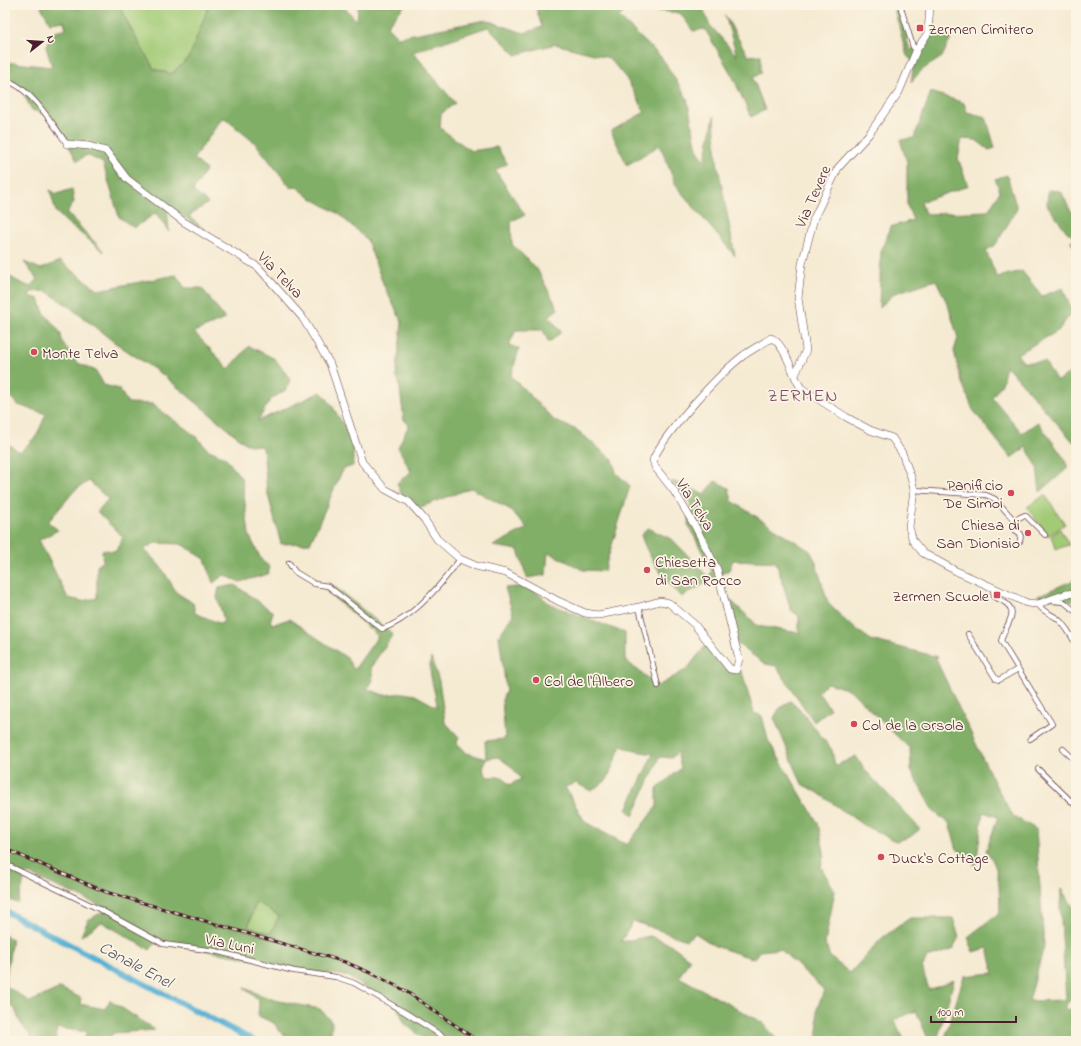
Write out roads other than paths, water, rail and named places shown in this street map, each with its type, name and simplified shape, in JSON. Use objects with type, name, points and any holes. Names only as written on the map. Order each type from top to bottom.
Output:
[{"type":"street","points":[[900,5],[913,47],[916,50]]},
{"type":"street","name":"Via Tevere","points":[[796,373],[806,350],[798,298],[802,264],[814,218],[838,168],[869,134],[899,92],[916,50],[928,33],[930,5]]},
{"type":"street","name":"Via Telva","points":[[5,80],[13,82],[25,92],[67,144],[89,146],[106,151],[127,179],[184,222],[258,267],[302,317],[330,364],[362,462],[385,489],[409,502],[424,519],[437,539],[460,559],[476,566],[506,573],[558,601],[585,613],[598,614],[639,607],[660,601],[669,603],[694,624],[730,669],[736,670],[739,659],[717,569],[695,526],[674,491],[655,467],[653,460],[666,439],[699,399],[746,354],[771,338],[774,340],[796,373]]},
{"type":"street","points":[[796,373],[797,382],[807,391],[870,430],[892,438],[902,453],[911,477],[914,490],[909,527],[913,541],[923,553],[993,589],[1027,603],[1041,602],[1066,594],[1076,593]]},
{"type":"street","points":[[914,490],[986,495],[995,499],[1014,520],[1016,530],[1021,534],[1020,541]]},
{"type":"street","points":[[1014,520],[1025,515],[1044,535]]},
{"type":"street","points":[[289,563],[295,572],[315,584],[328,586],[382,629],[394,625],[408,616],[460,559]]},
{"type":"street","points":[[993,589],[994,597],[1005,601],[1012,609],[1012,618],[1003,633],[1001,641],[1052,724],[1030,739]]},
{"type":"street","points":[[1041,602],[1046,604],[1054,601],[1064,602],[1076,612]]},
{"type":"street","points":[[1041,602],[1041,610],[1057,618],[1067,628],[1076,645]]},
{"type":"street","points":[[639,607],[658,686]]},
{"type":"street","points":[[968,634],[996,679],[999,680],[1006,678],[1018,669]]},
{"type":"street","points":[[1063,749],[1076,761]]},
{"type":"street","points":[[1038,769],[1076,806]]},
{"type":"street","name":"Via Luni","points":[[5,864],[99,909],[163,944],[216,951],[294,971],[336,977],[354,983],[406,1013],[450,1041]]},
{"type":"waterway","name":"Canale Enel","points":[[5,911],[254,1041]]},
{"type":"railway","points":[[5,849],[106,892],[345,962],[404,990],[478,1041]]},
{"type":"place","name":"Zermen Cimitero","points":[[920,28]]},
{"type":"place","name":"Monte Telva","points":[[34,352]]},
{"type":"place","name":"Panificio De Simoi","points":[[1011,493]]},
{"type":"place","name":"Chiesa di San Dionisio","points":[[1028,533]]},
{"type":"place","name":"Chiesetta di San Rocco","points":[[647,570]]},
{"type":"place","name":"Zermen Scuole","points":[[997,595]]},
{"type":"place","name":"Col de l'Albero","points":[[536,680]]},
{"type":"place","name":"Col de la Orsola","points":[[854,724]]},
{"type":"place","name":"Duck's Cottage","points":[[881,857]]},
{"type":"district","name":"ZERMEN","points":[[803,395]]}]
